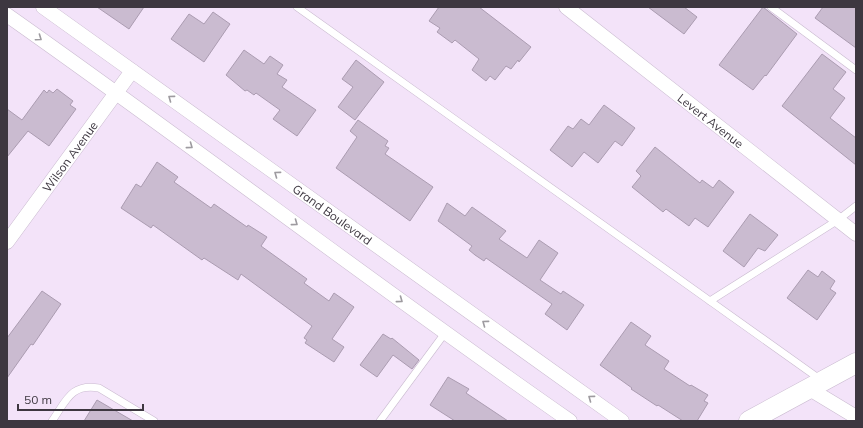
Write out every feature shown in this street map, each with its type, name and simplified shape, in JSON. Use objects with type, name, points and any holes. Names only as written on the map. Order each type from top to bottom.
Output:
[{"type":"street","name":"Grand Boulevard","points":[[43,7],[622,421]]},
{"type":"street","name":"Levert Avenue","points":[[566,7],[856,234]]},
{"type":"street","points":[[7,15],[117,92],[446,334],[570,421]]},
{"type":"street","name":"Wilson Avenue","points":[[7,242],[132,71]]},
{"type":"street","points":[[749,421],[856,363]]},
{"type":"street","points":[[816,384],[856,417]]},
{"type":"lane","points":[[297,7],[710,301],[816,384]]},
{"type":"lane","points":[[771,7],[856,70]]},
{"type":"lane","points":[[710,301],[838,220],[856,206]]},
{"type":"lane","points":[[380,421],[446,334]]},
{"type":"lane","points":[[52,421],[73,391],[89,386],[99,388],[154,421]]},
{"type":"building","points":[[97,7],[144,7],[129,29]]},
{"type":"building","points":[[439,7],[479,7],[531,47],[519,62],[518,60],[511,69],[506,66],[495,80],[490,76],[486,81],[472,70],[479,59],[455,40],[452,43],[437,32],[440,28],[429,21]]},
{"type":"building","points":[[648,7],[684,7],[697,17],[684,34]]},
{"type":"building","points":[[763,7],[797,34],[766,76],[765,75],[753,90],[719,65]]},
{"type":"building","points":[[823,7],[856,7],[856,48],[815,18]]},
{"type":"building","points":[[213,12],[230,24],[204,62],[171,39],[189,14],[204,24]]},
{"type":"building","points":[[244,50],[264,64],[270,56],[283,65],[277,74],[287,80],[282,87],[316,110],[297,136],[273,119],[280,110],[256,93],[254,95],[247,90],[245,91],[226,75]]},
{"type":"building","points":[[822,54],[846,72],[833,89],[845,98],[830,118],[856,138],[856,165],[782,106]]},
{"type":"building","points":[[356,60],[384,82],[355,120],[338,107],[353,87],[342,79]]},
{"type":"building","points":[[57,89],[73,101],[70,105],[76,109],[49,146],[28,131],[7,157],[7,109],[22,120],[44,90],[47,93],[49,90],[53,93]]},
{"type":"building","points":[[604,105],[635,128],[622,146],[615,141],[598,163],[584,152],[572,167],[550,150],[568,126],[573,129],[581,119],[589,125]]},
{"type":"building","points":[[358,120],[388,141],[385,146],[389,148],[385,154],[433,187],[410,221],[336,168],[357,137],[350,131]]},
{"type":"building","points":[[655,147],[700,183],[702,180],[713,188],[719,180],[734,192],[708,227],[695,218],[689,226],[666,209],[663,212],[632,187],[641,176],[636,171]]},
{"type":"building","points":[[157,162],[178,177],[174,182],[211,208],[214,204],[247,227],[248,225],[267,237],[261,246],[307,279],[304,283],[329,301],[334,293],[354,307],[332,339],[344,347],[334,362],[305,343],[307,340],[304,338],[312,326],[241,274],[238,280],[204,258],[202,260],[153,225],[151,228],[121,208],[136,184],[141,187]]},
{"type":"building","points":[[447,203],[465,216],[472,207],[506,231],[499,239],[527,258],[539,240],[558,253],[540,280],[561,294],[563,291],[584,305],[567,330],[545,314],[552,304],[486,258],[484,261],[475,255],[469,250],[472,246],[438,221]]},
{"type":"building","points":[[750,214],[778,235],[765,251],[758,248],[744,267],[723,251]]},
{"type":"building","points":[[808,270],[818,277],[822,271],[835,281],[830,289],[836,293],[817,320],[787,298]]},
{"type":"building","points":[[42,291],[61,304],[33,345],[31,344],[7,378],[7,338]]},
{"type":"building","points":[[631,322],[651,336],[645,345],[669,361],[664,369],[690,386],[691,385],[708,395],[704,401],[708,403],[697,421],[683,421],[658,405],[657,406],[631,389],[632,388],[600,365]]},
{"type":"building","points":[[383,334],[391,339],[392,338],[419,360],[412,369],[393,355],[377,377],[360,365]]},
{"type":"building","points":[[448,377],[469,389],[466,393],[508,421],[455,421],[430,405]]},
{"type":"building","points":[[97,400],[133,421],[84,421]]}]
